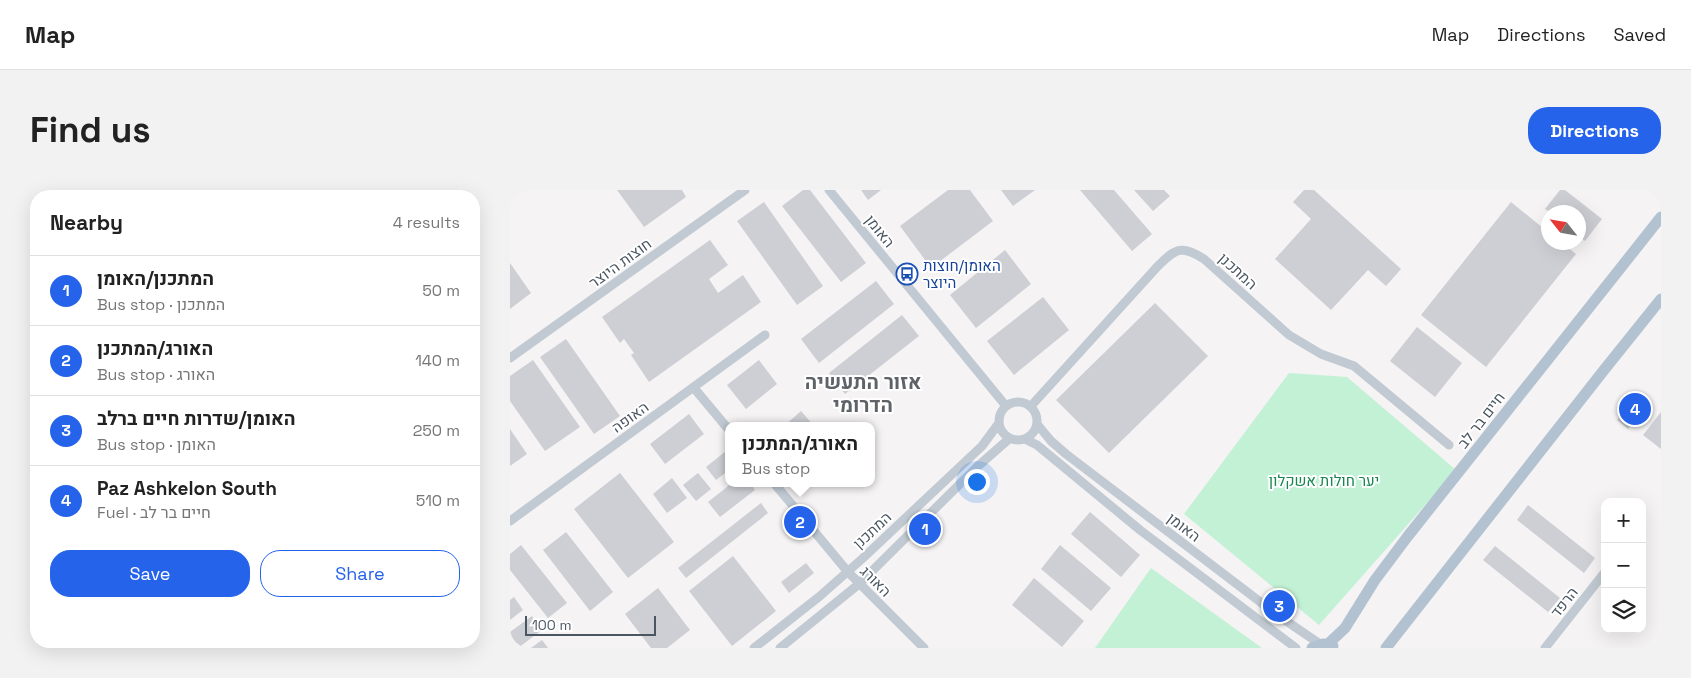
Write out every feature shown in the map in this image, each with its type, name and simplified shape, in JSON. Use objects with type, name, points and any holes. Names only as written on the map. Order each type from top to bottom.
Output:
[{"type":"main road","name":"חיים בר לב","points":[[1324,646],[1345,628],[1375,580],[1408,536],[1661,218]]},
{"type":"main road","points":[[1386,648],[1661,299]]},
{"type":"street","name":"חוצות היוצר","points":[[510,358],[745,190]]},
{"type":"street","name":"האומן","points":[[829,190],[1006,406]]},
{"type":"street","name":"המתכנן","points":[[1031,406],[1157,267],[1171,254],[1181,249],[1192,251],[1204,259],[1289,335],[1321,354],[1354,366],[1449,445]]},
{"type":"street","name":"האופה","points":[[510,521],[765,335]]},
{"type":"street","points":[[694,388],[725,425]]},
{"type":"street","points":[[1016,402],[1031,406],[1037,418],[1037,424],[1033,433],[1025,439],[1015,440],[1010,438],[1003,432],[999,423],[1002,411],[1006,406],[1016,402]]},
{"type":"street","name":"המתכנן","points":[[754,648],[848,572],[982,446],[999,423]]},
{"type":"street","name":"האומן","points":[[1037,424],[1066,454],[1284,620],[1324,646]]},
{"type":"street","name":"המתכנן","points":[[780,648],[859,584],[977,467],[1010,438]]},
{"type":"street","name":"האומן","points":[[1025,439],[1037,445],[1140,530],[1296,648]]},
{"type":"street","name":"האורג","points":[[777,487],[848,572],[924,648]]},
{"type":"street","name":"הרפד","points":[[1545,648],[1601,577]]},
{"type":"green space","name":"יער חולות אשקלון","points":[[1289,373],[1347,377],[1456,470],[1319,625],[1184,514]]},
{"type":"green space","points":[[1151,568],[1262,648],[1095,648]]},
{"type":"building","points":[[617,190],[682,190],[686,197],[644,227]]},
{"type":"building","points":[[803,190],[810,190],[866,263],[841,282],[782,206]]},
{"type":"building","points":[[861,190],[881,190],[868,200]]},
{"type":"building","points":[[948,190],[970,190],[993,221],[931,268],[900,226]]},
{"type":"building","points":[[1001,190],[1035,190],[1013,206]]},
{"type":"building","points":[[1080,190],[1114,190],[1152,234],[1132,251]]},
{"type":"building","points":[[1134,190],[1164,190],[1170,196],[1153,211]]},
{"type":"building","points":[[1304,190],[1314,190],[1401,269],[1386,286],[1368,270],[1331,310],[1275,259],[1311,219],[1293,202]]},
{"type":"building","points":[[1560,190],[1565,190],[1584,205],[1548,205]]},
{"type":"building","points":[[764,202],[823,286],[797,305],[737,221]]},
{"type":"building","points":[[1511,202],[1541,226],[1541,250],[1571,250],[1576,254],[1486,367],[1421,315]]},
{"type":"building","points":[[1586,206],[1602,219],[1586,240]]},
{"type":"building","points":[[710,240],[728,265],[709,279],[718,293],[743,275],[761,302],[649,382],[631,355],[634,353],[624,339],[620,343],[602,317]]},
{"type":"building","points":[[1005,250],[1031,284],[976,328],[950,295]]},
{"type":"building","points":[[510,263],[531,293],[510,309]]},
{"type":"building","points":[[876,281],[894,304],[819,363],[801,339]]},
{"type":"building","points":[[1043,297],[1069,330],[1014,375],[987,341]]},
{"type":"building","points":[[1155,303],[1208,356],[1109,453],[1056,400]]},
{"type":"building","points":[[902,315],[919,336],[845,394],[829,373]]},
{"type":"building","points":[[1417,327],[1462,363],[1435,397],[1390,361]]},
{"type":"building","points":[[566,339],[620,416],[594,434],[540,357]]},
{"type":"building","points":[[533,360],[580,427],[545,451],[510,401],[510,376]]},
{"type":"building","points":[[759,360],[777,384],[746,409],[727,385]]},
{"type":"building","points":[[1636,396],[1647,404],[1628,429],[1617,420]]},
{"type":"building","points":[[801,411],[811,422],[789,422]]},
{"type":"building","points":[[1661,412],[1661,449],[1643,435]]},
{"type":"building","points":[[689,414],[704,434],[665,464],[650,444]]},
{"type":"building","points":[[510,429],[527,454],[510,466]]},
{"type":"building","points":[[725,452],[725,473],[716,480],[706,467]]},
{"type":"building","points":[[620,473],[674,542],[628,578],[574,509]]},
{"type":"building","points":[[698,473],[711,489],[696,501],[683,485]]},
{"type":"building","points":[[672,478],[687,498],[667,513],[653,494]]},
{"type":"building","points":[[727,487],[753,487],[755,490],[720,517],[708,502]]},
{"type":"building","points":[[761,503],[768,513],[686,578],[678,568]]},
{"type":"building","points":[[1528,505],[1595,558],[1584,573],[1517,520]]},
{"type":"building","points":[[1090,512],[1140,555],[1121,577],[1071,534]]},
{"type":"building","points":[[566,532],[613,592],[590,611],[543,550]]},
{"type":"building","points":[[521,545],[567,603],[548,618],[510,570],[510,554]]},
{"type":"building","points":[[1060,545],[1111,588],[1091,611],[1041,569]]},
{"type":"building","points":[[1495,546],[1560,598],[1548,612],[1483,560]]},
{"type":"building","points":[[733,556],[776,611],[732,646],[689,591]]},
{"type":"building","points":[[806,563],[814,573],[789,593],[781,582]]},
{"type":"building","points":[[1034,578],[1084,621],[1062,647],[1012,605]]},
{"type":"building","points":[[658,588],[690,630],[667,648],[651,648],[625,614]]},
{"type":"building","points":[[514,597],[523,610],[510,620],[510,600]]},
{"type":"building","points":[[532,616],[542,630],[518,648],[510,648],[510,632]]},
{"type":"building","points":[[542,640],[548,648],[531,648]]},
{"type":"place","name":"האומן/חוצות היוצר","points":[[907,274]]},
{"type":"place","name":"Paz Ashkelon South","points":[[1635,409]]},
{"type":"place","name":"האורג/המתכנן","points":[[800,522]]},
{"type":"place","name":"המתכנן/האומן","points":[[925,529]]},
{"type":"place","name":"האומן/שדרות חיים ברלב","points":[[1279,606]]},
{"type":"district","name":"אזור התעשיה הדרומי","points":[[863,394]]}]
